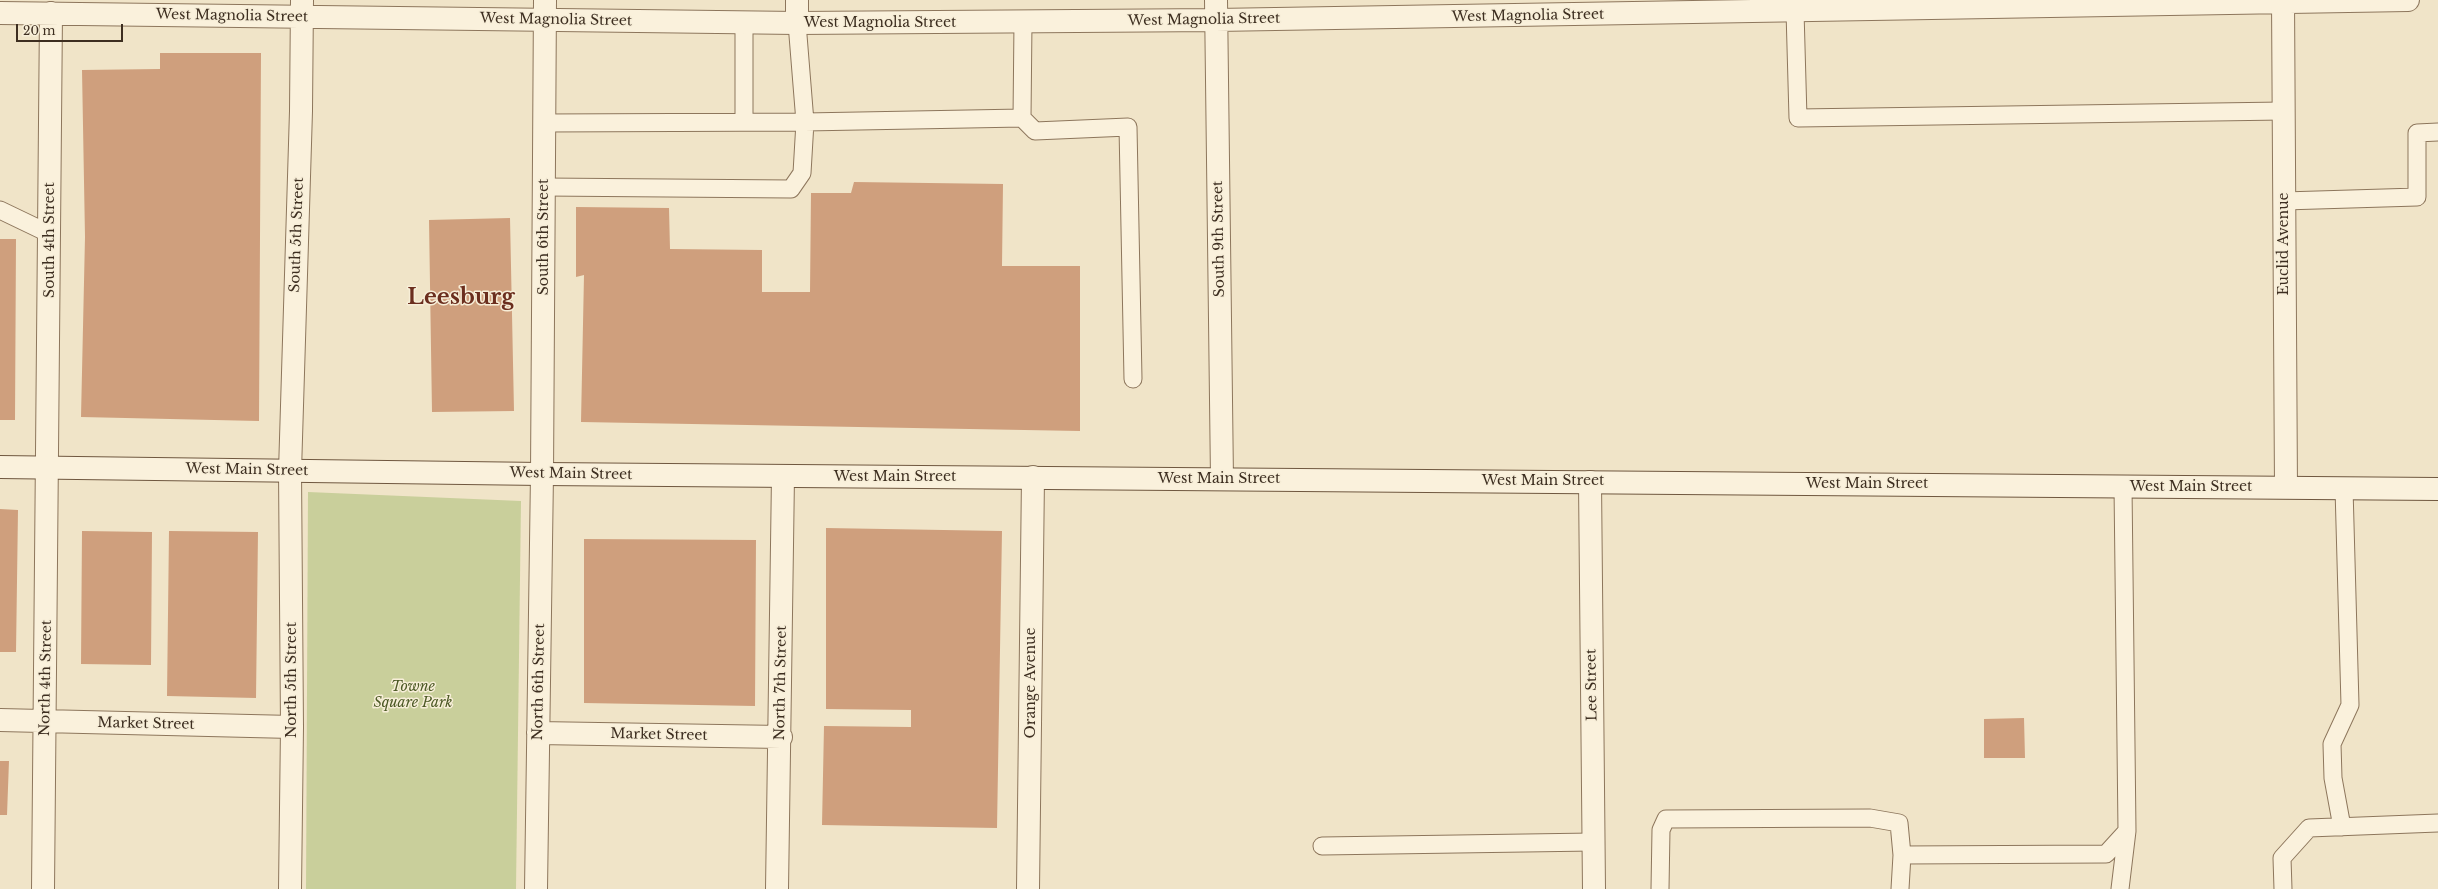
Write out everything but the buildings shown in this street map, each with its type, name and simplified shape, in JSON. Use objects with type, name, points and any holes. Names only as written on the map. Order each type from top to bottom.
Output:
[{"type":"street","points":[[797,0],[797,23]]},
{"type":"street","name":"West Magnolia Street","points":[[0,13],[302,8],[545,10],[744,22],[1022,22],[1216,10],[1795,11],[2283,1],[2408,0]]},
{"type":"street","name":"Euclid Avenue","points":[[2283,1],[2286,487]]},
{"type":"street","name":"South 5th Street","points":[[290,470],[301,111],[302,8]]},
{"type":"street","name":"South 6th Street","points":[[542,474],[545,10]]},
{"type":"street","name":"South 9th Street","points":[[1216,10],[1222,479]]},
{"type":"street","name":"South 4th Street","points":[[48,468],[51,13]]},
{"type":"street","name":"West Main Street","points":[[0,467],[542,474],[2438,489]]},
{"type":"street","name":"North 4th Street","points":[[43,889],[48,468]]},
{"type":"street","name":"North 5th Street","points":[[290,470],[292,727],[290,889]]},
{"type":"street","name":"North 6th Street","points":[[536,889],[542,474]]},
{"type":"street","name":"North 7th Street","points":[[778,889],[783,476]]},
{"type":"street","name":"Orange Avenue","points":[[1028,889],[1033,477]]},
{"type":"street","name":"Lee Street","points":[[1590,482],[1594,889]]},
{"type":"street","name":"Market Street","points":[[0,720],[292,727]]},
{"type":"street","name":"Market Street","points":[[538,733],[780,737]]},
{"type":"lane","points":[[1795,11],[1798,118],[2284,111]]},
{"type":"lane","points":[[744,22],[744,122]]},
{"type":"lane","points":[[1022,22],[1022,118],[1035,131],[1128,127],[1133,379]]},
{"type":"lane","points":[[544,187],[791,189],[802,173],[805,122],[797,23]]},
{"type":"lane","points":[[544,123],[805,122],[1022,118]]},
{"type":"lane","points":[[2284,201],[2417,197],[2417,133],[2438,132]]},
{"type":"lane","points":[[0,210],[50,234]]},
{"type":"lane","points":[[2120,889],[2127,831],[2123,486]]},
{"type":"lane","points":[[2342,827],[2333,778],[2332,744],[2350,704],[2344,488]]},
{"type":"lane","points":[[1660,889],[1661,830],[1666,818],[1870,818],[1899,823],[1902,855],[1900,889]]},
{"type":"lane","points":[[2283,889],[2282,858],[2308,828],[2438,823]]},
{"type":"lane","points":[[1902,855],[2106,854],[2127,831]]},
{"type":"lane","points":[[1322,846],[1593,842]]},
{"type":"green space","name":"Towne Square Park","points":[[308,492],[521,501],[516,889],[306,889]]},
{"type":"district","name":"Leesburg","points":[[461,298]]}]
